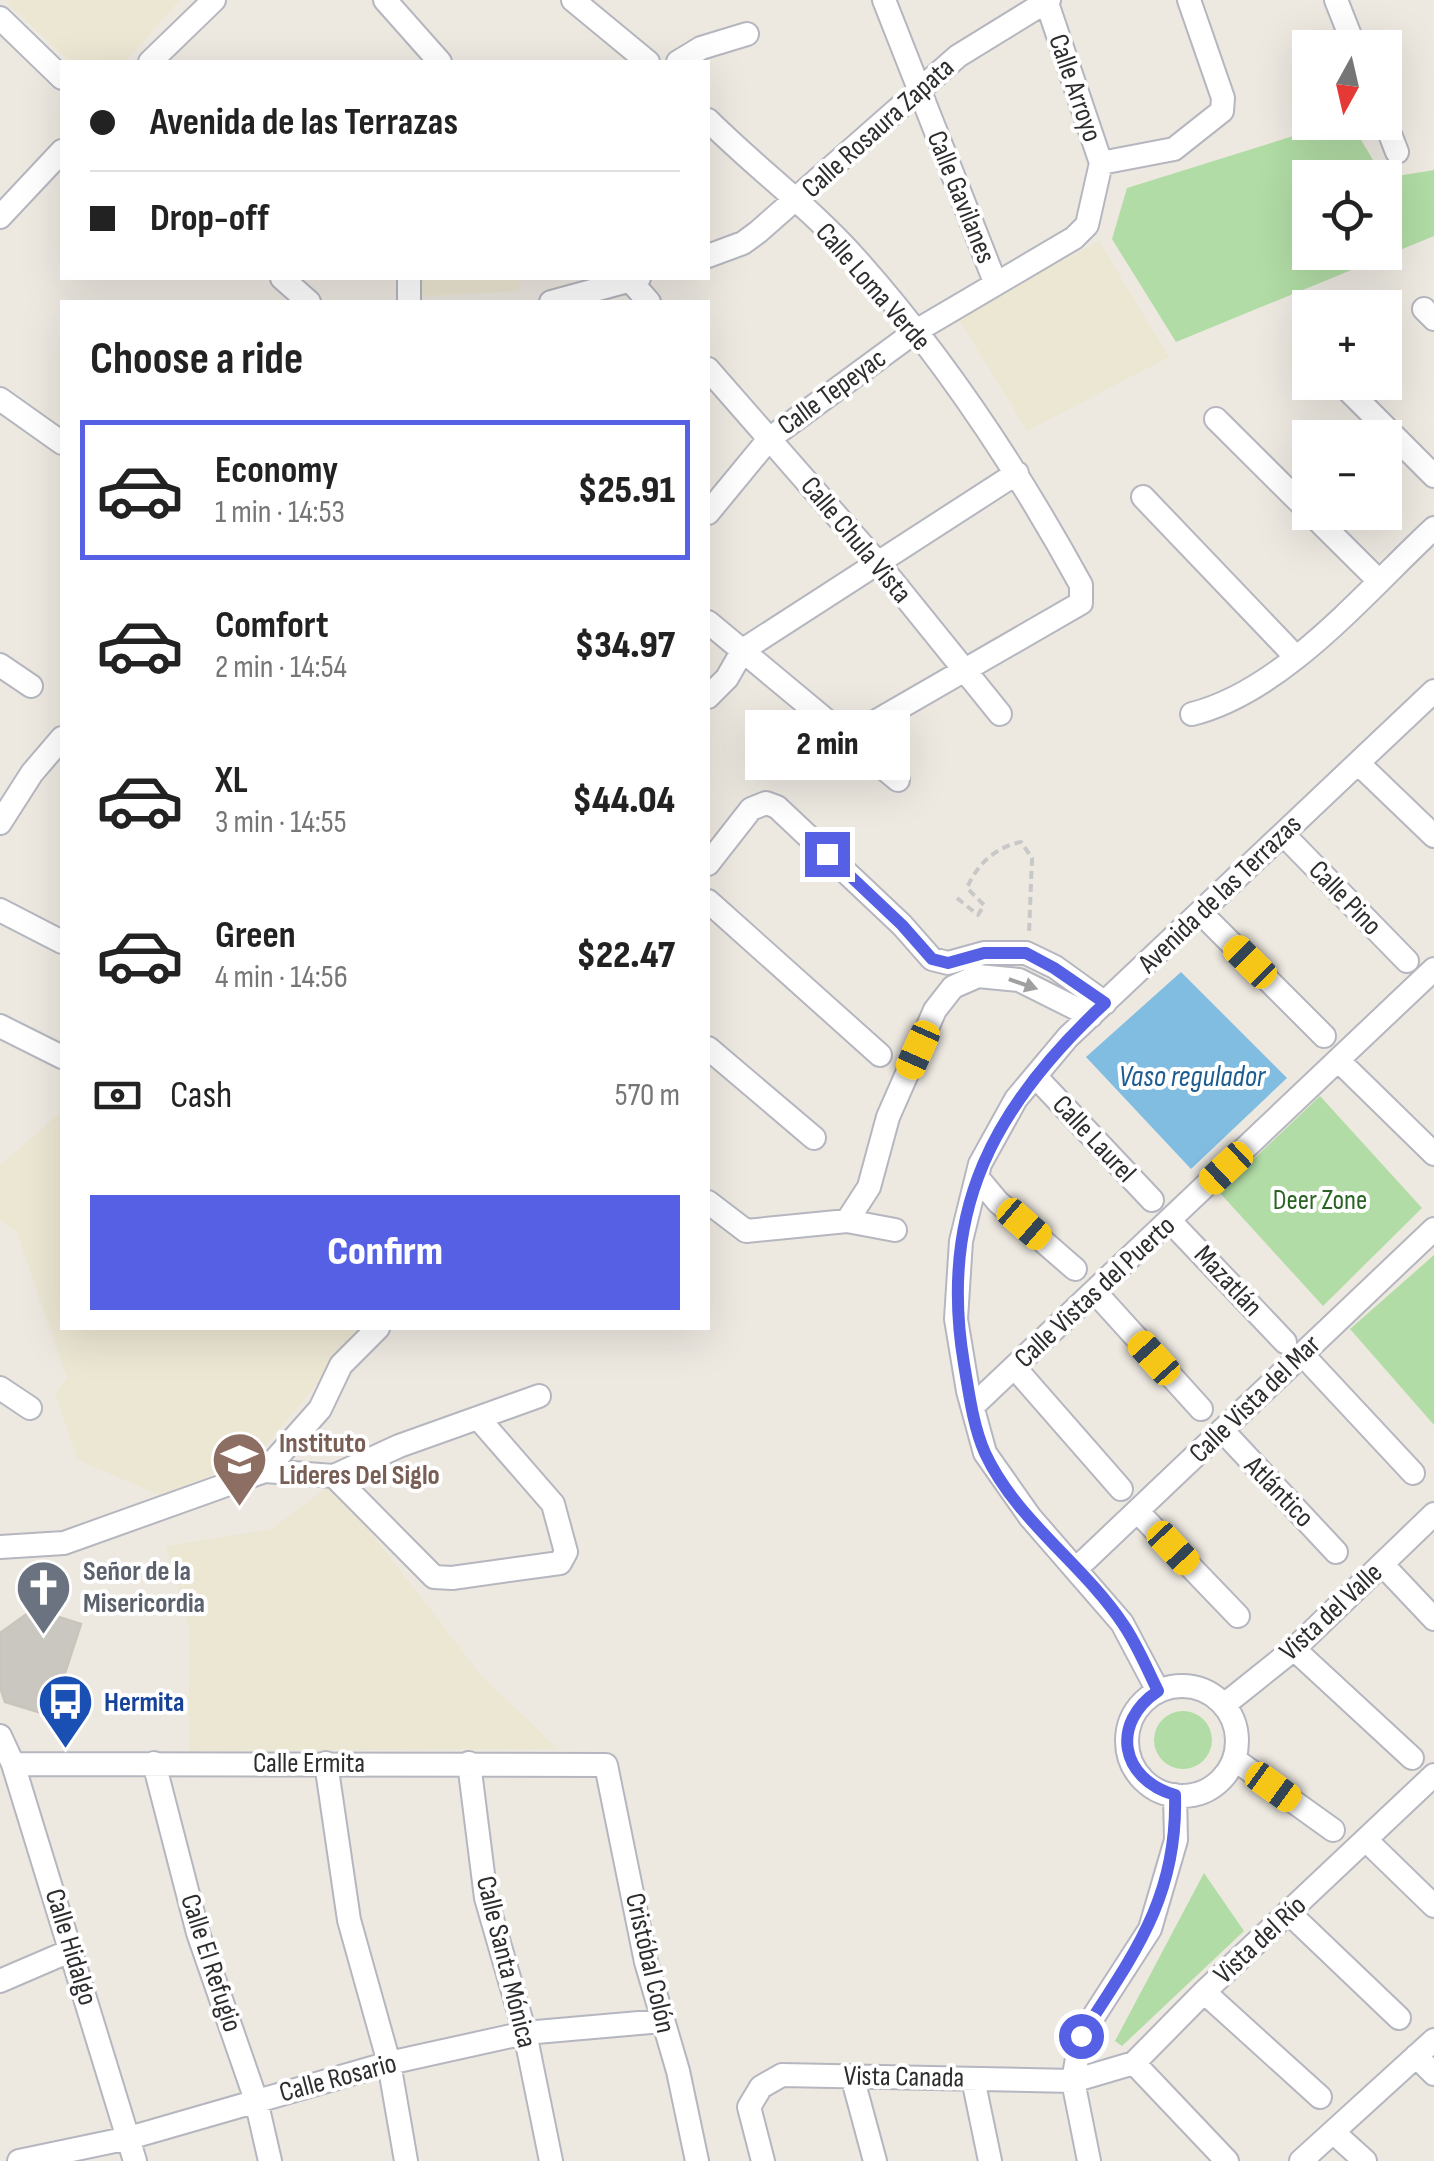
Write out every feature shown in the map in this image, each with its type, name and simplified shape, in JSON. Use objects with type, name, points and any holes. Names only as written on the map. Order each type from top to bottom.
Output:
[{"type":"street","points":[[152,60],[214,0]]},
{"type":"street","points":[[385,0],[429,59]]},
{"type":"street","points":[[574,0],[646,60]]},
{"type":"street","name":"Calle Gavilanes","points":[[884,0],[995,282]]},
{"type":"street","name":"Calle Rosaura Zapata","points":[[710,255],[743,243],[796,201],[958,56],[1047,0]]},
{"type":"street","name":"Calle Arroyo","points":[[1047,0],[1101,163],[1087,225],[1081,233]]},
{"type":"street","points":[[1101,163],[1174,148],[1222,111],[1223,98],[1189,0]]},
{"type":"street","points":[[1336,0],[1348,30]]},
{"type":"street","points":[[0,18],[60,76]]},
{"type":"street","points":[[681,60],[702,48],[748,34]]},
{"type":"street","name":"Calle Loma Verde","points":[[710,122],[855,258],[916,331],[1017,473],[1081,585],[1082,603],[965,672]]},
{"type":"street","points":[[1393,140],[1398,152]]},
{"type":"street","points":[[0,217],[60,153]]},
{"type":"street","name":"Calle Tepeyac","points":[[710,511],[769,439],[916,331],[1081,233]]},
{"type":"street","points":[[284,280],[307,300]]},
{"type":"street","points":[[558,300],[625,280]]},
{"type":"street","name":"Calle Chula Vista","points":[[710,371],[878,564],[1000,714]]},
{"type":"street","points":[[0,399],[60,442]]},
{"type":"street","points":[[1358,400],[1434,476]]},
{"type":"street","points":[[1216,419],[1378,580]]},
{"type":"street","points":[[710,695],[727,678],[743,650],[1017,473]]},
{"type":"street","points":[[1143,497],[1294,656]]},
{"type":"street","points":[[1192,714],[1224,705],[1294,656],[1434,528]]},
{"type":"street","points":[[710,624],[898,780]]},
{"type":"street","points":[[0,665],[31,686]]},
{"type":"street","points":[[847,738],[965,672]]},
{"type":"street","name":"Avenida de las Terrazas","points":[[1158,1691],[1122,1623],[1030,1517],[986,1453],[972,1406],[956,1320],[960,1241],[977,1177],[1016,1100],[1098,1009],[1434,691]]},
{"type":"street","points":[[0,823],[32,773],[60,740]]},
{"type":"street","points":[[1358,763],[1434,836]]},
{"type":"street","points":[[710,862],[752,809],[766,803],[777,807],[940,963],[1006,950],[1026,953],[1054,968],[1098,1009]]},
{"type":"street","name":"Calle Pino","points":[[1283,834],[1407,961]]},
{"type":"street","points":[[710,903],[880,1055]]},
{"type":"street","points":[[0,910],[60,941]]},
{"type":"street","points":[[1201,913],[1324,1036]]},
{"type":"street","points":[[847,1222],[869,1187],[888,1117],[935,1010],[952,987],[978,976],[1019,980],[1098,1009]]},
{"type":"street","name":"Calle Vistas del Puerto","points":[[972,1406],[1339,1061],[1429,984]]},
{"type":"street","points":[[0,1026],[60,1055]]},
{"type":"street","points":[[710,1050],[814,1138]]},
{"type":"street","points":[[1339,1061],[1434,1154]]},
{"type":"street","name":"Calle Laurel","points":[[1036,1077],[1152,1200]]},
{"type":"street","points":[[977,1177],[998,1202],[1075,1269]]},
{"type":"street","points":[[710,1204],[746,1231],[847,1222],[895,1230]]},
{"type":"street","name":"Mazatlán","points":[[1170,1221],[1413,1473]]},
{"type":"street","name":"Calle Vista del Mar","points":[[1076,1570],[1222,1430],[1294,1348],[1434,1228]]},
{"type":"street","points":[[1095,1292],[1201,1409]]},
{"type":"street","points":[[264,1471],[320,1409],[341,1365],[376,1330]]},
{"type":"street","points":[[1016,1368],[1121,1489]]},
{"type":"street","points":[[0,1388],[30,1408]]},
{"type":"street","points":[[0,1547],[64,1544],[264,1471],[334,1476],[399,1446],[540,1396]]},
{"type":"street","points":[[334,1476],[434,1576],[452,1578],[560,1563],[566,1552],[553,1504],[478,1419]]},
{"type":"street","name":"Atlántico","points":[[1222,1430],[1336,1552]]},
{"type":"street","points":[[1137,1510],[1238,1616]]},
{"type":"street","name":"Vista del Valle","points":[[1224,1705],[1294,1648],[1434,1514]]},
{"type":"street","points":[[1382,1564],[1434,1620]]},
{"type":"street","points":[[1294,1648],[1412,1758]]},
{"type":"street","points":[[1194,1687],[1224,1705],[1234,1722],[1234,1759],[1211,1788],[1175,1795],[1143,1780],[1127,1749],[1133,1715],[1144,1700],[1158,1691],[1194,1687]]},
{"type":"street","name":"Calle Hidalgo","points":[[0,1736],[13,1764],[132,2150]]},
{"type":"street","points":[[1234,1759],[1333,1830]]},
{"type":"street","points":[[326,1763],[349,1920],[389,2063],[406,2161]]},
{"type":"street","name":"Calle Santa Mónica","points":[[468,1763],[486,1898],[526,2033],[551,2161]]},
{"type":"street","name":"Calle Ermita","points":[[13,1764],[606,1765]]},
{"type":"street","name":"Calle El Refugio","points":[[154,1764],[198,1933],[256,2100],[270,2161]]},
{"type":"street","name":"Cristóbal Colón","points":[[606,1765],[697,2161]]},
{"type":"street","name":"Vista del Río","points":[[1072,2081],[1134,2063],[1434,1775]]},
{"type":"street","points":[[1089,2161],[1072,2081],[1081,2036],[1150,1930],[1176,1840],[1175,1795]]},
{"type":"street","points":[[1367,1841],[1434,1906]]},
{"type":"street","points":[[1288,1912],[1398,2018]]},
{"type":"street","points":[[0,1982],[72,1950]]},
{"type":"street","points":[[1204,1992],[1320,2097]]},
{"type":"street","name":"Calle Rosario","points":[[19,2161],[132,2150],[256,2100],[389,2063],[526,2033],[662,2021]]},
{"type":"street","points":[[1301,2161],[1434,2040]]},
{"type":"street","points":[[1416,2056],[1434,2074]]},
{"type":"street","points":[[1134,2063],[1227,2161]]},
{"type":"street","name":"Vista Canada","points":[[763,2161],[749,2106],[761,2087],[782,2075],[1072,2081]]},
{"type":"street","points":[[852,2076],[875,2161]]},
{"type":"street","points":[[972,2079],[990,2161]]},
{"type":"street","points":[[1333,2132],[1366,2161]]},
{"type":"path","points":[[956,898],[978,915],[984,905],[967,888],[972,876],[1002,846],[1021,842],[1032,858],[1026,953]]},
{"type":"shaded area","points":[[180,0],[127,60],[68,60],[7,3]]},
{"type":"shaded area","points":[[1099,241],[1169,357],[1027,431],[957,316]]},
{"type":"shaded area","points":[[420,280],[520,280],[519,291],[420,297]]},
{"type":"shaded area","points":[[60,1113],[60,1330],[361,1330],[255,1459],[159,1495],[78,1460],[55,1393],[67,1378],[16,1231],[0,1221],[0,1165]]},
{"type":"shaded area","points":[[333,1483],[480,1674],[558,1749],[189,1751],[189,1627],[166,1546],[271,1529]]},
{"type":"green space","points":[[1292,136],[1292,140],[1361,140],[1373,160],[1292,160],[1292,270],[1351,270],[1303,290],[1292,290],[1292,294],[1176,342],[1112,239],[1127,188]]},
{"type":"green space","points":[[1434,170],[1434,236],[1402,249],[1402,175]]},
{"type":"green space","name":"Deer Zone","points":[[1320,1096],[1422,1208],[1323,1306],[1219,1192]]},
{"type":"green space","points":[[1434,1255],[1434,1425],[1350,1329]]},
{"type":"green space","points":[[1183,1711],[1203,1720],[1212,1740],[1203,1760],[1183,1769],[1163,1760],[1154,1740],[1163,1720]]},
{"type":"green space","points":[[1204,1873],[1244,1931],[1122,2046],[1115,2041]]},
{"type":"water","name":"Vaso regulador","points":[[1181,972],[1287,1078],[1191,1169],[1086,1057]]},
{"type":"building","points":[[34,1609],[81,1624],[51,1716],[5,1702],[0,1687],[0,1633]]},
{"type":"place","name":"Instituto Lideres Del Siglo","points":[[240,1508]]},
{"type":"place","name":"Señor de la Misericordia","points":[[44,1636]]},
{"type":"place","name":"Hermita","points":[[65,1751]]},
{"type":"route","points":[[827,854],[932,959],[948,963],[1006,950],[1026,953],[1105,1003],[1068,1037],[1016,1100],[980,1164],[960,1241],[956,1320],[968,1390],[986,1453],[1030,1517],[1122,1623],[1158,1691],[1144,1700],[1133,1715],[1127,1749],[1143,1780],[1175,1795],[1176,1840],[1150,1930],[1081,2036]]}]
